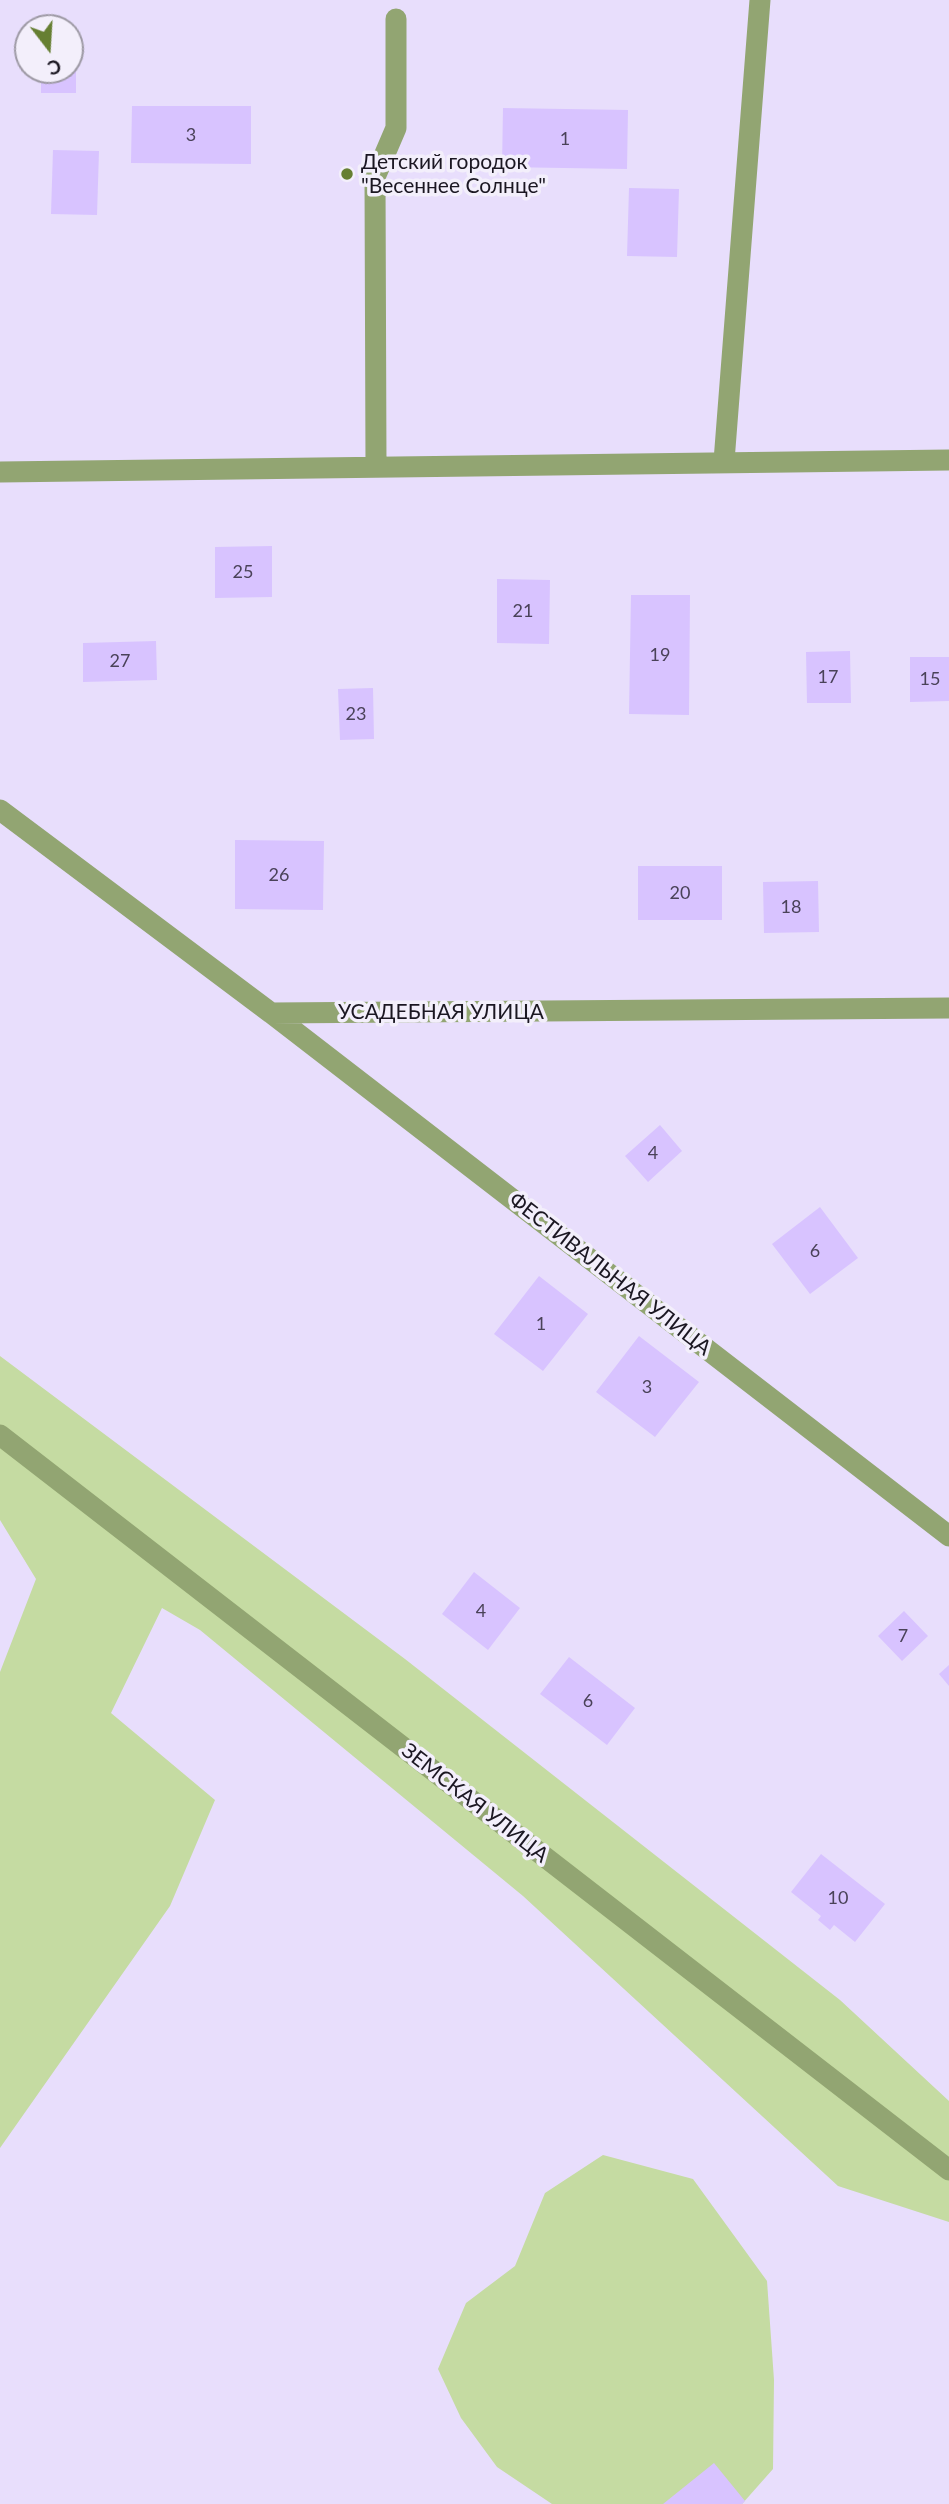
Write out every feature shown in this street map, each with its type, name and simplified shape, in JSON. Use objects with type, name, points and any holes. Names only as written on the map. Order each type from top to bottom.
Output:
[{"type":"street","points":[[724,461],[760,0]]},
{"type":"street","points":[[376,466],[375,177],[396,128],[396,19]]},
{"type":"street","points":[[0,472],[949,460]]},
{"type":"street","points":[[0,810],[271,1013]]},
{"type":"street","name":"УСАДЕБНАЯ УЛИЦА","points":[[271,1013],[949,1007]]},
{"type":"street","name":"ФЕСТИВАЛЬНАЯ УЛИЦА","points":[[271,1013],[949,1536]]},
{"type":"street","name":"ЗЕМСКАЯ УЛИЦА","points":[[0,1435],[949,2170]]},
{"type":"green space","points":[[0,1356],[405,1659],[840,2000],[949,2101],[949,2222],[838,2186],[523,1896],[200,1630],[162,1608],[111,1713],[215,1800],[170,1906],[0,2148],[0,1672],[36,1579],[0,1520]]},
{"type":"green space","points":[[603,2155],[693,2179],[767,2281],[774,2380],[773,2469],[742,2504],[552,2504],[497,2467],[461,2418],[438,2369],[466,2303],[515,2266],[545,2193]]},
{"type":"building","points":[[41,84],[76,84],[76,93],[41,93]]},
{"type":"building","points":[[132,106],[251,106],[251,164],[131,163]]},
{"type":"building","points":[[503,108],[628,110],[627,169],[502,167]]},
{"type":"building","points":[[53,150],[99,151],[97,215],[51,214]]},
{"type":"building","points":[[629,188],[679,189],[677,257],[627,256]]},
{"type":"building","points":[[272,546],[272,597],[215,598],[215,547]]},
{"type":"building","points":[[497,579],[550,580],[549,644],[497,643]]},
{"type":"building","points":[[631,595],[690,595],[689,715],[629,714]]},
{"type":"building","points":[[156,641],[157,680],[83,682],[83,643]]},
{"type":"building","points":[[850,651],[851,703],[807,703],[806,652]]},
{"type":"building","points":[[910,657],[949,657],[949,701],[910,702]]},
{"type":"building","points":[[373,688],[374,739],[340,740],[338,689]]},
{"type":"building","points":[[235,840],[324,841],[323,910],[235,909]]},
{"type":"building","points":[[638,866],[722,866],[722,920],[638,920]]},
{"type":"building","points":[[818,881],[819,932],[764,933],[763,882]]},
{"type":"building","points":[[660,1125],[682,1151],[648,1182],[625,1156]]},
{"type":"building","points":[[820,1207],[858,1258],[810,1294],[772,1244]]},
{"type":"building","points":[[539,1276],[588,1314],[543,1371],[494,1334]]},
{"type":"building","points":[[639,1336],[699,1382],[655,1437],[596,1392]]},
{"type":"building","points":[[474,1572],[520,1608],[488,1650],[442,1614]]},
{"type":"building","points":[[904,1611],[928,1636],[902,1661],[878,1636]]},
{"type":"building","points":[[569,1657],[635,1708],[607,1745],[540,1694]]},
{"type":"building","points":[[949,1665],[949,1686],[939,1674]]},
{"type":"building","points":[[821,1854],[885,1904],[855,1942],[834,1925],[830,1930],[818,1920],[821,1916],[791,1892]]},
{"type":"building","points":[[714,2463],[745,2501],[742,2504],[663,2504]]},
{"type":"place","name":"Детский городок \"Весеннее Солнце\"","points":[[347,174]]}]
